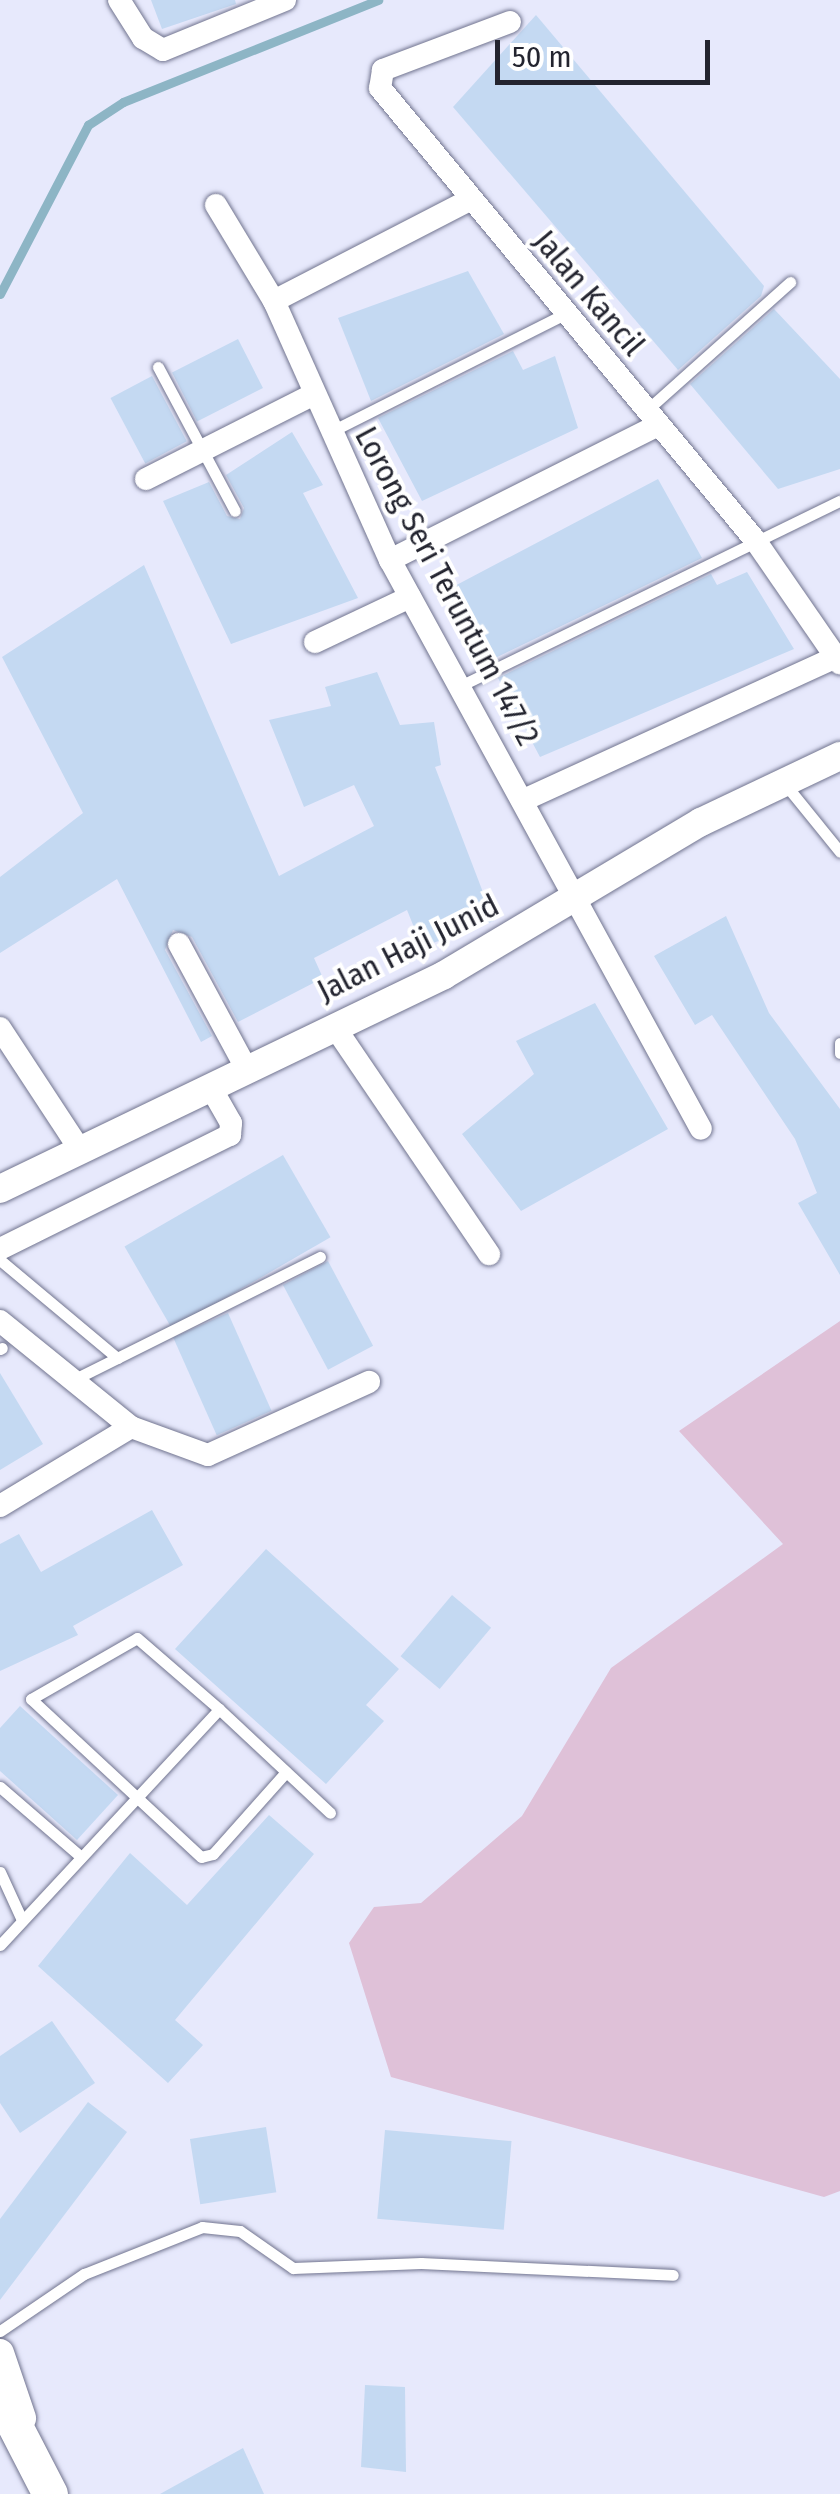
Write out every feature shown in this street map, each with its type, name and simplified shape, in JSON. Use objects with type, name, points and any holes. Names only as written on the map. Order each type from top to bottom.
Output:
[{"type":"main road","points":[[0,2397],[47,2488]]},
{"type":"street","points":[[119,0],[142,38],[163,50],[285,0]]},
{"type":"street","name":"Jalan Kancil","points":[[510,22],[383,70],[380,88],[563,316],[755,540],[839,658]]},
{"type":"street","points":[[274,300],[470,200]]},
{"type":"street","name":"Lorong Seri Teruntum 147/2","points":[[216,205],[274,300],[312,396],[390,560],[702,1129]]},
{"type":"street","points":[[146,479],[312,396]]},
{"type":"street","points":[[390,560],[653,418]]},
{"type":"street","points":[[315,642],[410,597]]},
{"type":"street","points":[[524,800],[839,658]]},
{"type":"street","name":"Jalan Haji Junid","points":[[0,1189],[444,975],[782,780],[840,756]]},
{"type":"street","points":[[179,944],[247,1070]]},
{"type":"street","points":[[334,1026],[489,1254]]},
{"type":"street","points":[[0,1028],[80,1150]]},
{"type":"street","points":[[0,1248],[230,1135],[231,1123],[212,1088]]},
{"type":"street","points":[[0,1321],[131,1427],[208,1455],[370,1382]]},
{"type":"street","points":[[0,1506],[131,1427]]},
{"type":"street","points":[[0,2353],[47,2488]]},
{"type":"lane","points":[[653,418],[790,282]]},
{"type":"lane","points":[[330,432],[563,316]]},
{"type":"lane","points":[[158,367],[235,512]]},
{"type":"lane","points":[[458,687],[840,501]]},
{"type":"lane","points":[[782,780],[840,852]]},
{"type":"lane","points":[[840,1043],[840,1052]]},
{"type":"lane","points":[[72,1381],[320,1257]]},
{"type":"lane","points":[[0,1260],[117,1358]]},
{"type":"lane","points":[[286,1772],[212,1854],[200,1857],[134,1800],[31,1699],[138,1638],[219,1709],[330,1813]]},
{"type":"lane","points":[[0,1945],[219,1709]]},
{"type":"lane","points":[[0,1787],[81,1857]]},
{"type":"lane","points":[[0,1872],[22,1920]]},
{"type":"lane","points":[[0,2331],[84,2274],[202,2226],[240,2231],[294,2268],[421,2263],[673,2274]]},
{"type":"shaded area","points":[[840,1321],[840,2191],[824,2197],[391,2077],[349,1943],[374,1907],[421,1903],[522,1816],[611,1668],[783,1544],[679,1431]]},
{"type":"building","points":[[151,0],[235,0],[236,4],[162,29]]},
{"type":"building","points":[[536,15],[764,286],[761,296],[678,370],[453,107]]},
{"type":"building","points":[[468,271],[504,334],[371,401],[338,318]]},
{"type":"building","points":[[774,309],[840,379],[840,469],[778,489],[690,384]]},
{"type":"building","points":[[238,339],[263,388],[197,422],[172,373]]},
{"type":"building","points":[[513,351],[523,370],[555,356],[578,428],[422,501],[378,418]]},
{"type":"building","points":[[152,376],[187,441],[145,463],[111,398]]},
{"type":"building","points":[[292,432],[323,485],[303,493],[358,598],[231,644],[163,501],[209,482],[227,516],[240,519],[244,508],[226,475]]},
{"type":"building","points":[[658,479],[702,558],[489,661],[482,648],[474,651],[447,590]]},
{"type":"building","points":[[144,565],[279,876],[374,826],[354,785],[304,807],[269,720],[331,706],[325,687],[377,672],[400,725],[434,722],[441,765],[435,767],[494,921],[422,947],[407,910],[314,958],[323,978],[238,1022],[192,937],[173,930],[165,950],[212,1036],[201,1042],[117,879],[0,953],[0,877],[83,813],[2,657]]},
{"type":"building","points":[[747,572],[794,649],[540,757],[498,678],[711,574],[717,585]]},
{"type":"building","points":[[726,916],[769,1013],[840,1109],[840,1275],[798,1203],[817,1193],[795,1139],[712,1015],[695,1025],[654,956]]},
{"type":"building","points":[[595,1003],[668,1129],[521,1211],[462,1134],[534,1074],[516,1041]]},
{"type":"building","points":[[283,1155],[330,1237],[172,1329],[125,1246]]},
{"type":"building","points":[[328,1261],[373,1346],[328,1370],[283,1285]]},
{"type":"building","points":[[228,1313],[272,1411],[217,1435],[173,1337]]},
{"type":"building","points":[[0,1373],[43,1444],[0,1470]]},
{"type":"building","points":[[152,1510],[183,1565],[73,1626],[78,1635],[0,1671],[0,1544],[19,1534],[41,1572]]},
{"type":"building","points":[[266,1549],[399,1669],[366,1705],[384,1721],[326,1784],[175,1649]]},
{"type":"building","points":[[452,1595],[491,1628],[440,1689],[401,1656]]},
{"type":"building","points":[[20,1706],[118,1795],[77,1840],[0,1771],[0,1728]]},
{"type":"building","points":[[269,1815],[314,1854],[175,2020],[203,2045],[168,2083],[38,1966],[130,1853],[187,1905]]},
{"type":"building","points":[[52,2021],[95,2083],[20,2133],[0,2103],[0,2056]]},
{"type":"building","points":[[88,2102],[127,2132],[0,2300],[0,2219]]},
{"type":"building","points":[[266,2127],[276,2192],[200,2204],[190,2139]]},
{"type":"building","points":[[385,2130],[512,2141],[504,2230],[377,2219]]},
{"type":"building","points":[[365,2385],[405,2387],[406,2472],[361,2467]]},
{"type":"building","points":[[243,2448],[264,2494],[160,2494]]},
{"type":"waterway","points":[[0,294],[88,125],[123,102],[378,0]]}]
